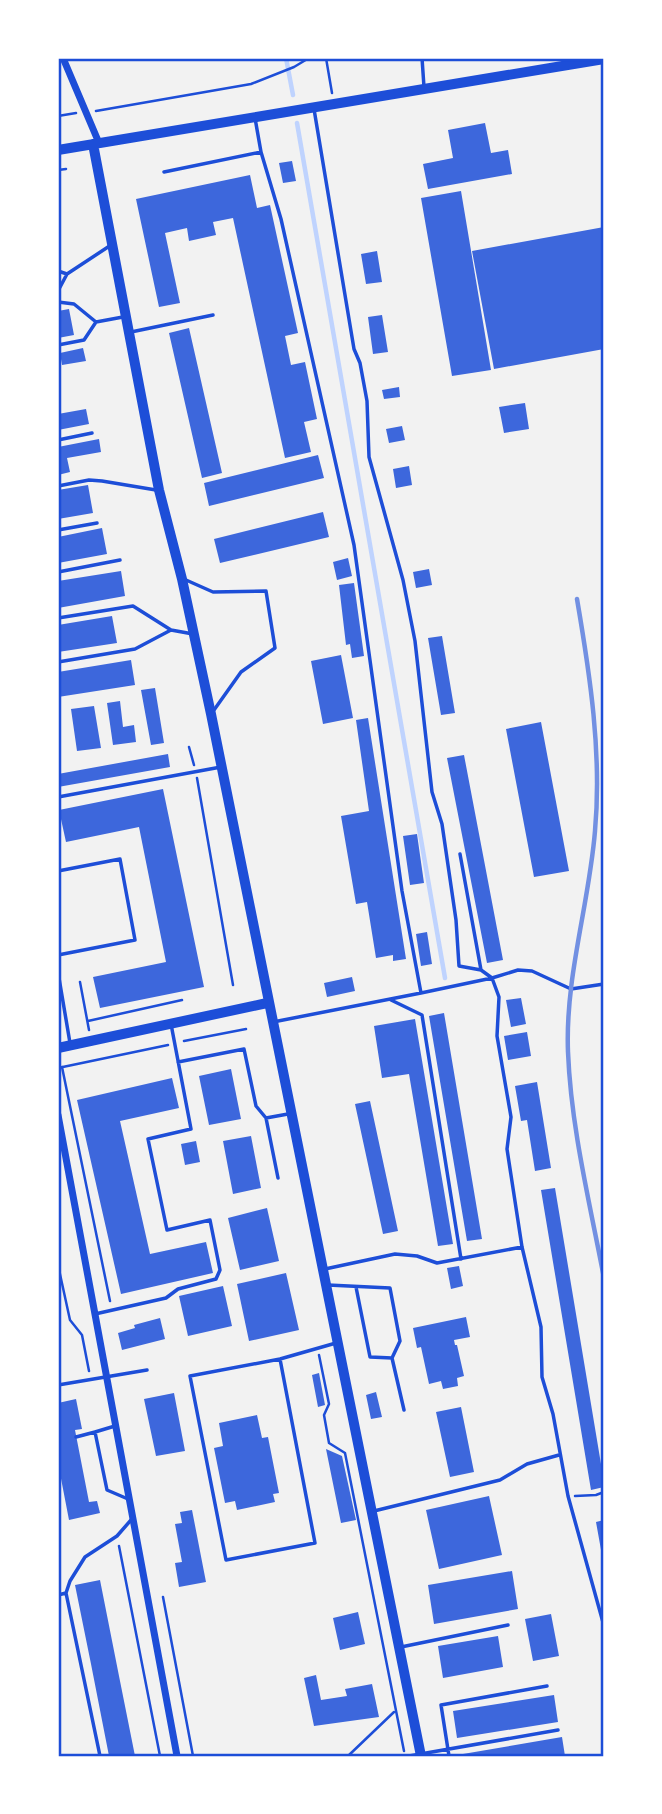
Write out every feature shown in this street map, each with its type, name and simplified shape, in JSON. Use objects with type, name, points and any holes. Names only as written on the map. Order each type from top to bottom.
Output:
[{"type":"main road","points":[[58,149],[604,58]]},
{"type":"main road","points":[[96,143],[111,244],[159,490],[211,714],[271,1023],[372,1511],[399,1648],[414,1756]]},
{"type":"main road","points":[[58,1048],[268,1003]]},
{"type":"street","points":[[63,58],[96,143]]},
{"type":"street","points":[[58,1115],[177,1756]]},
{"type":"lane","points":[[422,58],[425,88]]},
{"type":"lane","points":[[313,106],[354,349],[360,363],[367,401],[369,457],[402,580],[415,641],[432,792],[442,824],[456,920],[459,966],[481,970],[492,978],[499,997],[497,1036],[511,1117],[507,1149],[522,1247],[541,1327],[542,1377],[553,1414],[568,1496],[604,1626]]},
{"type":"lane","points":[[255,116],[261,152],[281,219],[354,545],[402,891],[421,993]]},
{"type":"lane","points":[[164,172],[261,152]]},
{"type":"lane","points":[[58,291],[67,274],[111,244]]},
{"type":"lane","points":[[58,271],[67,274]]},
{"type":"lane","points":[[58,302],[74,304],[96,322]]},
{"type":"lane","points":[[129,333],[213,315]]},
{"type":"lane","points":[[58,345],[84,340],[96,322],[125,317]]},
{"type":"lane","points":[[58,440],[92,433]]},
{"type":"lane","points":[[58,486],[89,480],[159,490]]},
{"type":"lane","points":[[58,530],[97,523]]},
{"type":"lane","points":[[58,572],[120,560]]},
{"type":"lane","points":[[181,579],[213,592],[266,591],[275,648],[241,673],[211,714]]},
{"type":"lane","points":[[58,618],[133,606],[171,630],[194,635]]},
{"type":"lane","points":[[58,662],[135,649],[171,630]]},
{"type":"lane","points":[[58,797],[221,767]]},
{"type":"lane","points":[[460,854],[481,970]]},
{"type":"lane","points":[[58,871],[120,859],[135,940],[58,954]]},
{"type":"lane","points":[[271,1023],[492,978],[518,970],[532,971],[571,989],[604,984]]},
{"type":"lane","points":[[58,972],[70,1045]]},
{"type":"lane","points":[[390,999],[422,1015],[461,1259]]},
{"type":"lane","points":[[95,1314],[166,1298],[178,1289],[216,1279],[220,1270],[211,1220],[167,1230],[148,1139],[191,1129],[170,1023]]},
{"type":"lane","points":[[178,1062],[244,1049],[256,1106],[266,1118],[278,1178]]},
{"type":"lane","points":[[266,1118],[290,1114]]},
{"type":"lane","points":[[323,1269],[395,1254],[417,1256],[437,1263],[522,1247]]},
{"type":"lane","points":[[326,1285],[390,1288],[400,1341],[392,1358],[404,1410]]},
{"type":"lane","points":[[356,1286],[370,1357],[392,1358]]},
{"type":"lane","points":[[280,1359],[315,1543],[226,1560],[190,1376],[280,1359],[338,1343]]},
{"type":"lane","points":[[58,1385],[147,1370]]},
{"type":"lane","points":[[76,1437],[115,1426]]},
{"type":"lane","points":[[96,1432],[107,1490],[128,1499]]},
{"type":"lane","points":[[372,1511],[500,1480],[527,1464],[559,1455]]},
{"type":"lane","points":[[100,1756],[66,1593],[70,1581],[85,1558],[117,1536],[132,1519]]},
{"type":"lane","points":[[58,1595],[66,1593]]},
{"type":"lane","points":[[399,1648],[508,1625]]},
{"type":"lane","points":[[449,1756],[441,1705],[547,1686]]},
{"type":"lane","points":[[414,1756],[558,1730]]},
{"type":"path","points":[[58,116],[251,84],[309,58]]},
{"type":"path","points":[[326,58],[334,103]]},
{"type":"path","points":[[58,170],[66,169]]},
{"type":"path","points":[[189,747],[196,771],[233,985]]},
{"type":"path","points":[[80,982],[91,1040]]},
{"type":"path","points":[[88,1021],[182,1000]]},
{"type":"path","points":[[112,1310],[60,1068],[247,1028]]},
{"type":"path","points":[[58,1265],[70,1320],[82,1335],[91,1381]]},
{"type":"path","points":[[317,1349],[329,1404],[324,1415],[329,1443],[345,1453],[395,1711],[414,1756]]},
{"type":"path","points":[[568,1496],[604,1492]]},
{"type":"path","points":[[117,1536],[160,1756]]},
{"type":"path","points":[[163,1597],[193,1756]]},
{"type":"path","points":[[348,1756],[395,1711]]},
{"type":"building","points":[[485,123],[491,153],[508,150],[512,174],[428,189],[423,164],[453,158],[448,130]]},
{"type":"building","points":[[292,161],[296,181],[283,183],[279,163]]},
{"type":"building","points":[[250,175],[257,208],[270,205],[298,333],[285,336],[291,365],[305,362],[317,419],[304,422],[311,452],[285,458],[233,218],[213,222],[216,235],[189,241],[187,228],[165,233],[180,303],[159,307],[136,199]]},
{"type":"building","points":[[461,191],[491,370],[452,376],[421,198]]},
{"type":"building","points":[[604,227],[604,349],[494,369],[472,251]]},
{"type":"building","points":[[377,251],[382,282],[366,284],[361,254]]},
{"type":"building","points":[[69,309],[74,335],[58,338],[58,311]]},
{"type":"building","points":[[382,315],[388,352],[373,354],[368,317]]},
{"type":"building","points":[[189,328],[222,473],[202,478],[169,333]]},
{"type":"building","points":[[83,348],[86,361],[62,365],[60,353]]},
{"type":"building","points":[[399,387],[400,397],[384,399],[382,390]]},
{"type":"building","points":[[525,403],[529,429],[504,433],[499,407]]},
{"type":"building","points":[[86,409],[89,424],[58,430],[58,414]]},
{"type":"building","points":[[402,426],[405,440],[389,443],[386,429]]},
{"type":"building","points":[[99,439],[101,452],[67,458],[70,472],[58,475],[58,447]]},
{"type":"building","points":[[318,455],[324,478],[209,506],[204,483]]},
{"type":"building","points":[[409,466],[412,485],[396,488],[393,469]]},
{"type":"building","points":[[88,485],[93,513],[58,519],[58,490]]},
{"type":"building","points":[[323,512],[329,537],[220,563],[214,539]]},
{"type":"building","points":[[102,528],[107,554],[58,563],[58,537]]},
{"type":"building","points":[[348,558],[352,576],[337,580],[333,562]]},
{"type":"building","points":[[429,569],[432,585],[416,588],[413,572]]},
{"type":"building","points":[[121,571],[125,596],[58,608],[58,581]]},
{"type":"building","points":[[354,583],[364,656],[352,658],[350,644],[346,645],[339,585]]},
{"type":"building","points":[[112,616],[117,643],[58,652],[58,625]]},
{"type":"building","points":[[442,636],[455,713],[441,715],[428,638]]},
{"type":"building","points":[[341,655],[353,718],[323,724],[311,661]]},
{"type":"building","points":[[131,660],[135,685],[58,697],[58,672]]},
{"type":"building","points":[[155,688],[164,743],[151,745],[141,690]]},
{"type":"building","points":[[120,701],[123,727],[134,725],[136,742],[113,745],[107,703]]},
{"type":"building","points":[[94,706],[101,748],[77,751],[71,709]]},
{"type":"building","points":[[368,718],[406,959],[393,961],[393,955],[376,958],[367,902],[356,904],[341,816],[369,811],[356,720]]},
{"type":"building","points":[[541,722],[569,871],[534,877],[506,729]]},
{"type":"building","points":[[168,754],[170,767],[58,787],[58,774]]},
{"type":"building","points":[[464,755],[503,960],[487,963],[447,758]]},
{"type":"building","points":[[163,789],[204,987],[100,1008],[93,977],[166,962],[139,827],[66,842],[59,810]]},
{"type":"building","points":[[417,834],[424,883],[410,885],[403,836]]},
{"type":"building","points":[[427,932],[432,964],[421,966],[416,934]]},
{"type":"building","points":[[352,977],[355,991],[327,997],[324,983]]},
{"type":"building","points":[[521,998],[526,1024],[511,1027],[506,1000]]},
{"type":"building","points":[[444,1013],[482,1239],[467,1241],[429,1016]]},
{"type":"building","points":[[415,1019],[453,1244],[438,1246],[409,1074],[382,1078],[374,1026]]},
{"type":"building","points":[[527,1032],[531,1056],[508,1060],[504,1036]]},
{"type":"building","points":[[231,1069],[241,1119],[209,1125],[199,1076]]},
{"type":"building","points":[[172,1078],[179,1108],[120,1121],[150,1254],[206,1242],[213,1273],[121,1294],[77,1100]]},
{"type":"building","points":[[537,1082],[551,1168],[535,1171],[527,1120],[521,1121],[515,1086]]},
{"type":"building","points":[[370,1101],[398,1231],[383,1234],[355,1104]]},
{"type":"building","points":[[251,1136],[261,1188],[233,1194],[223,1141]]},
{"type":"building","points":[[196,1141],[200,1162],[185,1165],[181,1144]]},
{"type":"building","points":[[555,1188],[604,1482],[604,1487],[591,1490],[541,1190]]},
{"type":"building","points":[[267,1208],[279,1261],[240,1270],[228,1218]]},
{"type":"building","points":[[459,1266],[463,1286],[451,1289],[447,1268]]},
{"type":"building","points":[[286,1273],[299,1330],[249,1341],[237,1284]]},
{"type":"building","points":[[223,1286],[232,1326],[188,1336],[179,1296]]},
{"type":"building","points":[[466,1317],[470,1337],[454,1340],[464,1376],[457,1378],[458,1386],[443,1389],[441,1381],[429,1384],[421,1347],[417,1348],[413,1328]]},
{"type":"building","points":[[160,1318],[165,1339],[122,1350],[118,1333],[135,1328],[134,1325]]},
{"type":"building","points":[[319,1373],[325,1405],[318,1407],[312,1375]]},
{"type":"building","points":[[376,1392],[382,1417],[371,1419],[366,1395]]},
{"type":"building","points":[[174,1393],[185,1451],[156,1456],[144,1399]]},
{"type":"building","points":[[76,1399],[82,1429],[75,1430],[89,1502],[97,1501],[100,1513],[69,1520],[58,1463],[58,1403]]},
{"type":"building","points":[[461,1407],[474,1472],[450,1477],[436,1412]]},
{"type":"building","points":[[257,1415],[262,1438],[268,1437],[279,1493],[273,1494],[275,1502],[237,1510],[235,1501],[225,1503],[214,1448],[223,1446],[219,1423]]},
{"type":"building","points":[[326,1449],[342,1456],[356,1520],[341,1523]]},
{"type":"building","points":[[489,1496],[502,1555],[439,1569],[426,1510]]},
{"type":"building","points":[[192,1510],[206,1582],[179,1587],[175,1563],[182,1562],[175,1524],[182,1523],[180,1512]]},
{"type":"building","points":[[604,1520],[604,1561],[603,1561],[596,1522]]},
{"type":"building","points":[[512,1571],[518,1609],[434,1624],[428,1585]]},
{"type":"building","points":[[100,1580],[135,1756],[109,1756],[75,1585]]},
{"type":"building","points":[[358,1612],[365,1644],[340,1650],[333,1618]]},
{"type":"building","points":[[551,1614],[559,1656],[533,1661],[525,1619]]},
{"type":"building","points":[[498,1636],[503,1667],[443,1678],[438,1646]]},
{"type":"building","points":[[316,1675],[321,1700],[347,1696],[345,1689],[372,1684],[379,1717],[314,1726],[304,1678]]},
{"type":"building","points":[[554,1695],[558,1722],[457,1738],[453,1711]]},
{"type":"building","points":[[562,1737],[565,1756],[457,1756],[457,1755]]},
{"type":"waterway","points":[[286,58],[293,95]]},
{"type":"waterway","points":[[297,123],[445,978]]},
{"type":"railway","points":[[577,599],[594,715],[597,802],[592,859],[570,996],[568,1052],[577,1137],[604,1278]]}]
